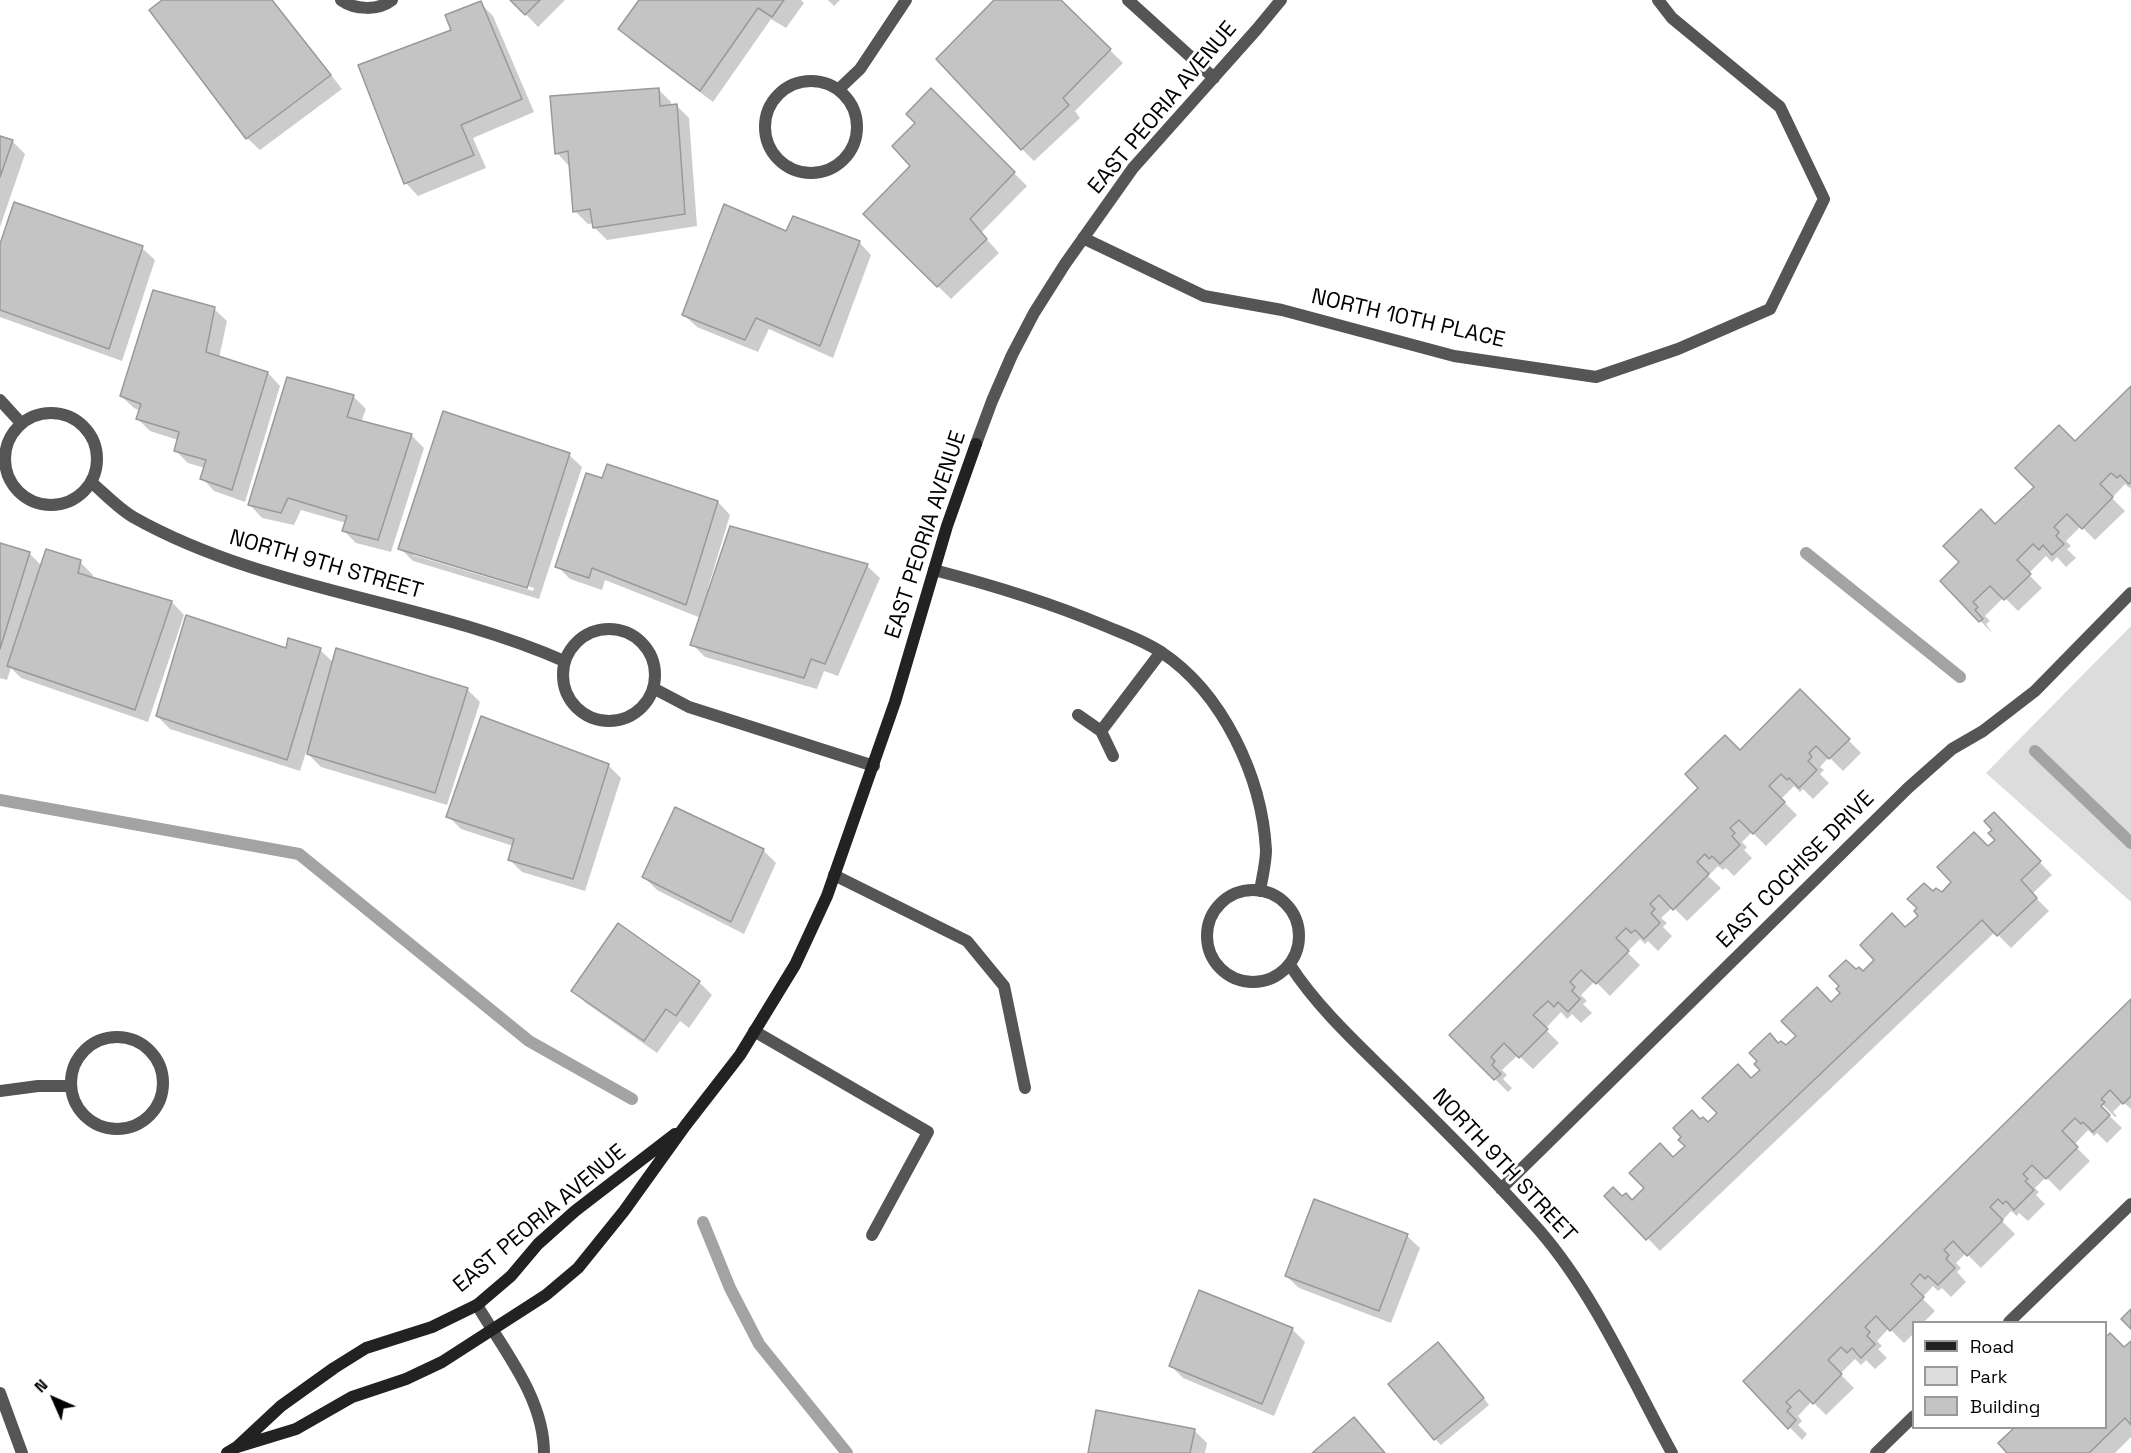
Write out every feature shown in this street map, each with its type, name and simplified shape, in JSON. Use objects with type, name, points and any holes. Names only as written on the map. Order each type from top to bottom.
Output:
[{"type":"street","points":[[341,0],[359,8],[374,8],[392,0]]},
{"type":"street","points":[[839,89],[860,69],[906,0]]},
{"type":"street","points":[[1128,0],[1214,78]]},
{"type":"street","name":"EAST PEORIA AVENUE","points":[[232,1450],[296,1429],[352,1397],[406,1379],[442,1362],[546,1295],[578,1268],[624,1211],[740,1054],[795,965],[827,896],[874,766],[947,526],[976,444],[992,401],[1034,313],[1083,238],[1133,168],[1281,0]]},
{"type":"street","name":"NORTH 10TH PLACE","points":[[1083,238],[1204,296],[1282,310],[1454,356],[1596,377],[1678,349],[1770,309],[1824,198],[1780,107],[1672,18],[1658,0]]},
{"type":"street","points":[[809,80],[825,82],[839,89],[849,100],[858,128],[855,142],[848,155],[830,168],[809,174],[781,163],[771,151],[765,136],[765,120],[770,105],[780,92],[793,84],[809,80]]},
{"type":"street","points":[[0,400],[21,423]]},
{"type":"street","points":[[51,412],[67,415],[81,423],[91,436],[96,451],[96,467],[91,482],[82,494],[55,505],[40,504],[26,498],[15,489],[4,462],[11,434],[21,423],[35,415],[51,412]]},
{"type":"street","name":"NORTH 9TH STREET","points":[[91,482],[131,516],[204,551],[280,576],[525,644],[564,661]]},
{"type":"street","points":[[934,570],[1003,589],[1076,614],[1134,638],[1161,652],[1192,678],[1221,714],[1241,749],[1258,794],[1266,851],[1260,891]]},
{"type":"street","name":"EAST COCHISE DRIVE","points":[[1501,1190],[1908,788],[1952,749],[1983,731],[2035,691],[2131,593]]},
{"type":"street","points":[[614,628],[629,633],[642,642],[651,656],[655,672],[653,687],[647,701],[624,719],[610,721],[596,719],[582,713],[572,703],[565,690],[562,676],[564,661],[572,647],[583,636],[598,629],[614,628]]},
{"type":"street","points":[[1101,731],[1161,652]]},
{"type":"street","points":[[653,687],[689,707],[874,766]]},
{"type":"street","points":[[1078,715],[1101,731],[1113,756]]},
{"type":"street","points":[[834,875],[967,941],[1004,986],[1025,1088]]},
{"type":"street","points":[[1260,891],[1275,895],[1288,905],[1296,919],[1299,935],[1297,951],[1290,965],[1279,975],[1267,981],[1253,983],[1239,981],[1226,975],[1217,966],[1210,953],[1207,940],[1208,926],[1221,902],[1240,892],[1260,891]]},
{"type":"street","name":"NORTH 9TH STREET","points":[[1290,965],[1302,984],[1501,1190],[1563,1260],[1595,1312],[1672,1453]]},
{"type":"street","points":[[754,1031],[928,1132],[872,1235]]},
{"type":"street","points":[[116,1036],[131,1038],[144,1044],[158,1062],[164,1082],[155,1110],[145,1120],[118,1129],[104,1127],[81,1112],[74,1100],[71,1086],[73,1071],[79,1057],[88,1047],[101,1039],[116,1036]]},
{"type":"street","points":[[0,1090],[38,1086],[71,1086]]},
{"type":"street","name":"EAST PEORIA AVENUE","points":[[232,1450],[280,1406],[366,1348],[432,1327],[477,1305],[512,1275],[538,1244],[575,1211],[685,1126]]},
{"type":"street","points":[[2011,1321],[2131,1204]]},
{"type":"street","points":[[477,1305],[535,1403],[544,1434],[544,1453]]},
{"type":"street","points":[[0,1393],[22,1453]]},
{"type":"street","points":[[1876,1453],[1912,1418]]},
{"type":"green space","points":[[2131,626],[2131,902],[1986,773]]},
{"type":"building","points":[[162,0],[272,0],[331,75],[246,139],[149,10]]},
{"type":"building","points":[[510,0],[540,0],[525,15]]},
{"type":"building","points":[[639,0],[784,0],[772,17],[758,8],[700,91],[618,29]]},
{"type":"building","points":[[994,0],[1061,0],[1111,49],[1063,98],[1069,105],[1021,150],[936,59]]},
{"type":"building","points":[[481,1],[522,99],[461,125],[474,155],[404,184],[358,65],[451,30],[445,15]]},
{"type":"building","points":[[659,88],[660,106],[677,104],[685,214],[593,228],[590,209],[573,212],[568,151],[555,154],[550,96]]},
{"type":"building","points":[[931,88],[1015,172],[970,219],[987,239],[937,287],[863,214],[910,166],[892,146],[915,123],[906,114]]},
{"type":"building","points":[[0,136],[13,140],[0,177]]},
{"type":"building","points":[[14,202],[143,246],[109,349],[0,310],[0,244]]},
{"type":"building","points":[[724,204],[786,231],[793,216],[860,241],[820,346],[756,318],[745,340],[682,315]]},
{"type":"building","points":[[153,290],[215,307],[206,352],[268,372],[232,490],[200,479],[206,460],[174,451],[179,432],[136,419],[141,404],[120,396]]},
{"type":"building","points":[[287,377],[354,395],[347,417],[412,434],[378,540],[342,531],[347,516],[288,498],[281,513],[248,505]]},
{"type":"building","points":[[2131,386],[2131,482],[2129,484],[2120,475],[2117,478],[2111,473],[2100,484],[2113,497],[2082,529],[2067,514],[2054,527],[2059,532],[2056,536],[2064,544],[2052,555],[2043,545],[2039,550],[2033,544],[2017,560],[2031,574],[2004,600],[1990,586],[1973,602],[1978,607],[1975,610],[1983,619],[1979,622],[1940,581],[1959,562],[1943,546],[1981,509],[1995,524],[2034,487],[2015,468],[2059,425],[2075,441]]},
{"type":"building","points":[[443,411],[570,453],[527,588],[398,549]]},
{"type":"building","points":[[607,464],[718,501],[686,605],[592,568],[589,578],[555,567],[586,473],[602,478]]},
{"type":"building","points":[[730,526],[868,564],[825,664],[811,659],[804,678],[690,645]]},
{"type":"building","points":[[0,543],[30,552],[0,649]]},
{"type":"building","points":[[46,549],[81,560],[78,573],[172,601],[135,710],[7,666]]},
{"type":"building","points":[[186,615],[286,648],[288,638],[321,648],[287,760],[156,716]]},
{"type":"building","points":[[336,648],[468,688],[435,793],[307,754]]},
{"type":"building","points":[[1800,689],[1850,739],[1829,759],[1816,746],[1809,753],[1812,757],[1808,761],[1817,770],[1799,788],[1781,774],[1769,786],[1785,802],[1753,834],[1739,820],[1730,828],[1735,833],[1732,836],[1740,845],[1720,864],[1712,856],[1709,859],[1705,854],[1697,862],[1709,874],[1673,910],[1659,895],[1650,904],[1655,909],[1651,913],[1660,923],[1644,939],[1635,930],[1631,933],[1626,928],[1616,938],[1629,951],[1596,984],[1581,970],[1570,982],[1575,987],[1572,991],[1580,999],[1568,1012],[1558,1002],[1554,1007],[1548,1001],[1533,1015],[1548,1029],[1519,1058],[1504,1043],[1491,1057],[1495,1061],[1492,1065],[1501,1074],[1494,1080],[1449,1035],[1698,788],[1685,774],[1725,735],[1740,750]]},
{"type":"building","points":[[481,716],[609,764],[573,879],[508,860],[514,839],[446,817]]},
{"type":"building","points":[[675,807],[764,849],[731,922],[642,877]]},
{"type":"building","points":[[1994,812],[2041,861],[2021,880],[2037,898],[1997,936],[1982,920],[1646,1240],[1604,1196],[1613,1187],[1622,1196],[1626,1193],[1632,1200],[1644,1188],[1629,1173],[1660,1143],[1673,1157],[1685,1146],[1678,1140],[1681,1137],[1673,1128],[1692,1110],[1700,1119],[1703,1117],[1708,1122],[1717,1113],[1702,1098],[1738,1064],[1751,1078],[1760,1070],[1754,1064],[1757,1061],[1749,1053],[1770,1033],[1778,1043],[1781,1041],[1786,1045],[1796,1036],[1781,1021],[1817,987],[1831,1002],[1840,993],[1836,989],[1839,986],[1829,976],[1846,960],[1856,969],[1859,967],[1863,971],[1874,960],[1860,945],[1892,913],[1905,927],[1918,916],[1914,911],[1917,908],[1907,899],[1924,883],[1933,891],[1936,888],[1942,892],[1951,882],[1937,867],[1974,832],[1988,846],[1995,840],[1988,833],[1992,830],[1984,821]]},
{"type":"building","points":[[618,923],[700,981],[676,1016],[666,1009],[644,1041],[571,991]]},
{"type":"building","points":[[2131,999],[2131,1096],[2123,1104],[2110,1090],[2101,1099],[2105,1102],[2101,1106],[2110,1115],[2093,1132],[2075,1118],[2062,1131],[2078,1147],[2046,1179],[2032,1165],[2023,1174],[2028,1179],[2025,1181],[2034,1190],[2014,1210],[2006,1201],[2003,1204],[1998,1199],[1990,1207],[2003,1220],[1967,1256],[1953,1241],[1944,1250],[1949,1255],[1946,1259],[1955,1268],[1938,1285],[1928,1276],[1925,1279],[1920,1274],[1911,1284],[1924,1297],[1890,1331],[1876,1316],[1865,1327],[1870,1332],[1867,1336],[1875,1344],[1861,1358],[1852,1348],[1847,1353],[1841,1347],[1828,1360],[1842,1374],[1813,1404],[1799,1390],[1786,1402],[1791,1407],[1787,1411],[1796,1420],[1788,1429],[1743,1381]]},
{"type":"building","points":[[1314,1199],[1408,1234],[1379,1311],[1285,1276]]},
{"type":"building","points":[[1199,1290],[1293,1328],[1262,1404],[1169,1366]]},
{"type":"building","points":[[2131,1309],[2131,1329],[2121,1319]]},
{"type":"building","points":[[2110,1333],[2124,1347],[2131,1341],[2131,1425],[2125,1418],[2089,1453],[2007,1453],[1998,1443],[2013,1429],[2107,1429],[2107,1336]]},
{"type":"building","points":[[1438,1342],[1484,1398],[1434,1440],[1388,1384]]},
{"type":"building","points":[[1096,1410],[1195,1429],[1190,1453],[1088,1453]]},
{"type":"building","points":[[1354,1417],[1385,1453],[1312,1453]]},
{"type":"waterway","points":[[1806,553],[1960,677]]},
{"type":"waterway","points":[[2035,751],[2131,843]]},
{"type":"waterway","points":[[0,800],[299,854],[529,1041],[632,1099]]},
{"type":"waterway","points":[[703,1222],[730,1288],[759,1344],[847,1453]]}]
